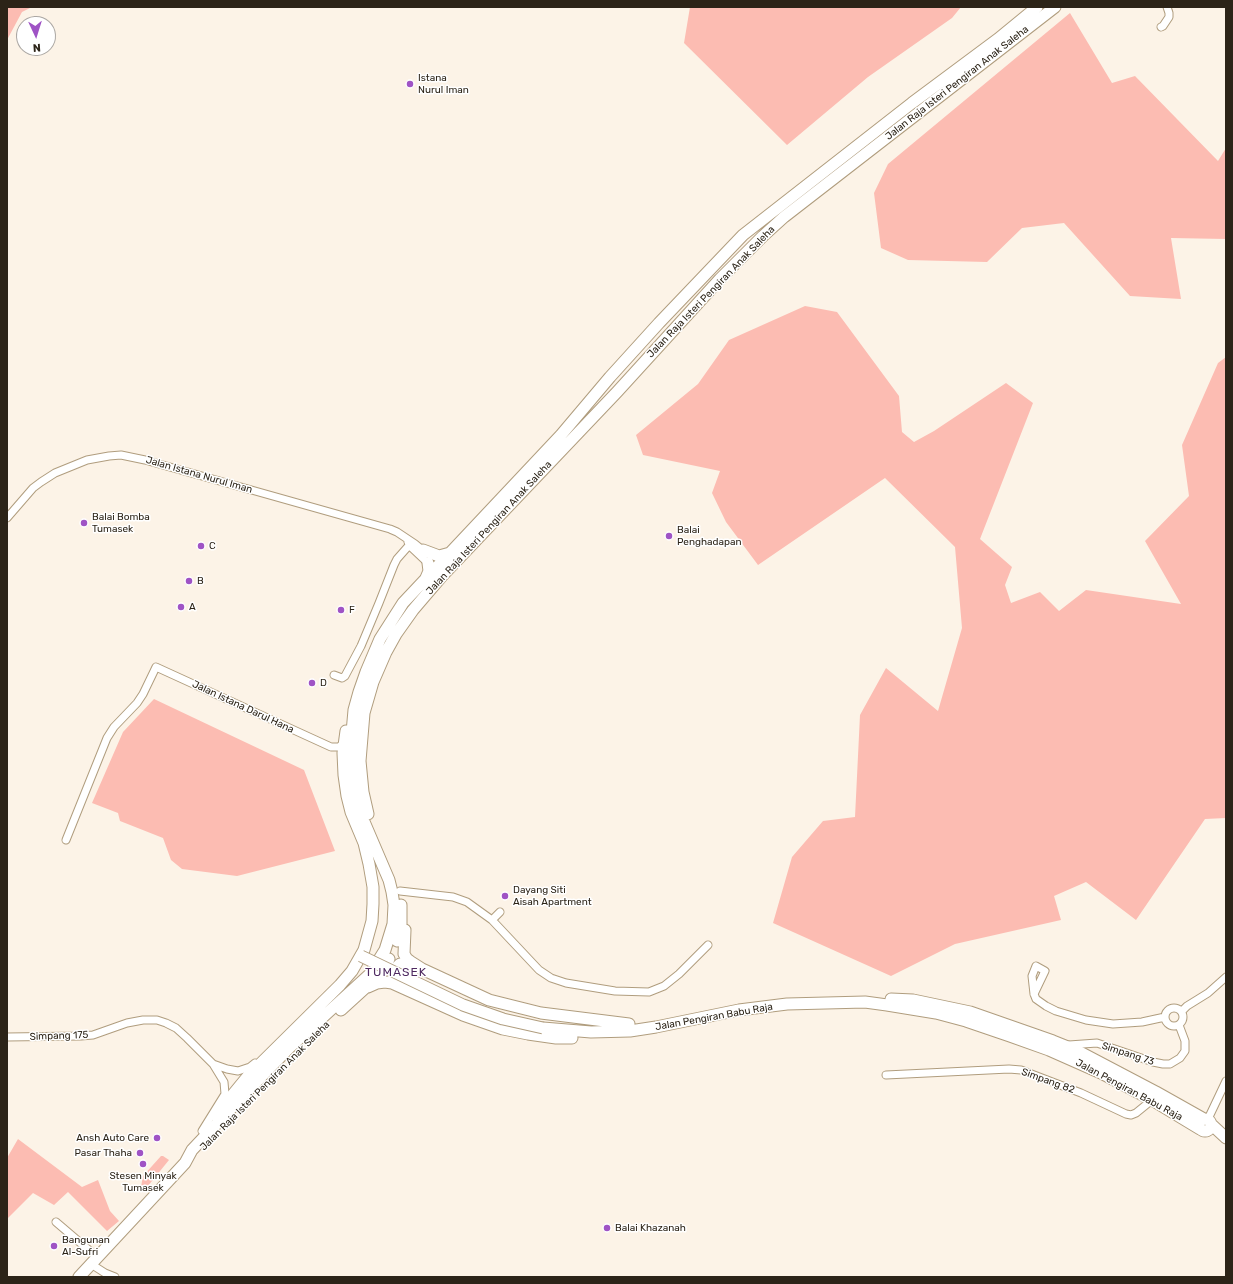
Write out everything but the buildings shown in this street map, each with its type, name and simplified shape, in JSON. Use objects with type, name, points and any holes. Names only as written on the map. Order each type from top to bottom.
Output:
[{"type":"main road","name":"Jalan Raja Isteri Pengiran Anak Saleha","points":[[185,1163],[196,1156],[295,1053],[367,987],[381,971],[393,950],[401,925],[400,891],[370,822],[365,804],[360,761],[362,727],[369,695],[386,652],[438,569],[450,553],[562,434],[610,377],[659,323],[744,235],[912,103],[998,39],[1037,7]]},
{"type":"main road","name":"Jalan Raja Isteri Pengiran Anak Saleha","points":[[79,1277],[185,1163],[192,1150],[289,1048],[370,974],[385,950],[393,924],[394,905],[388,880],[359,810],[352,778],[352,726],[354,710],[366,672],[380,639],[403,603],[426,578],[438,569],[617,392],[720,279],[763,236],[784,217],[1055,7]]},
{"type":"main road","points":[[423,550],[438,556],[450,553]]},
{"type":"main road","points":[[192,1150],[196,1139],[202,1131],[248,1076],[340,985],[352,970],[362,953],[372,921],[374,904],[373,886],[364,843],[351,812],[344,773],[344,743],[349,712],[359,692]]},
{"type":"main road","points":[[401,908],[404,919],[404,954],[407,959],[422,969]]},
{"type":"main road","name":"Jalan Pengiran Babu Raja","points":[[362,953],[463,1005],[504,1019],[591,1032],[656,1027],[739,1010],[787,1004],[865,1002],[936,1013],[966,1021],[1055,1053],[1100,1073],[1152,1100],[1206,1124]]},
{"type":"main road","points":[[400,964],[406,964],[422,969],[489,1000],[513,1007],[629,1028],[612,1035],[580,1038],[556,1038],[502,1029],[463,1016],[408,989],[395,981],[393,974],[395,969],[400,964]]},
{"type":"main road","points":[[367,987],[376,983],[385,982],[408,989]]},
{"type":"main road","name":"Jalan Pengiran Babu Raja","points":[[629,1028],[655,1021],[767,1002],[865,998],[913,1000],[970,1012],[1057,1043],[1092,1059],[1226,1137]]},
{"type":"street","points":[[1161,27],[1169,17],[1167,7]]},
{"type":"street","name":"Jalan Istana Nurul Iman","points":[[7,518],[33,488],[55,473],[87,460],[121,455],[145,460],[390,529],[405,537],[438,569]]},
{"type":"street","name":"Jalan Istana Nurul Iman","points":[[411,543],[423,550],[438,569]]},
{"type":"street","points":[[334,675],[342,678],[345,676],[380,603],[394,565],[397,559],[411,543]]},
{"type":"street","name":"Jalan Istana Darul Hana","points":[[66,840],[107,738],[114,727],[137,703],[156,667],[331,747]]},
{"type":"street","points":[[331,747],[339,747],[344,743]]},
{"type":"street","points":[[331,747],[337,755],[344,773]]},
{"type":"street","points":[[400,891],[453,897],[467,902],[492,920],[539,970],[551,978],[566,983],[615,991],[649,992],[664,986],[679,974],[708,945]]},
{"type":"street","points":[[492,920],[500,912]]},
{"type":"street","points":[[1182,1011],[1187,1006],[1208,993],[1226,977]]},
{"type":"street","points":[[1034,994],[1036,998],[1046,1006],[1066,1015],[1086,1020],[1113,1024],[1142,1022],[1165,1017]]},
{"type":"street","points":[[1171,1008],[1177,1008],[1182,1011],[1184,1019],[1179,1025],[1176,1026],[1170,1025],[1165,1017],[1166,1012],[1171,1008]]},
{"type":"street","name":"Simpang 175","points":[[7,1037],[93,1035],[134,1021],[146,1019],[166,1023],[176,1028],[213,1064],[224,1082],[224,1094],[202,1131]]},
{"type":"street","name":"Simpang 73","points":[[1057,1043],[1074,1045],[1097,1044],[1153,1062],[1170,1064],[1180,1058],[1185,1051],[1186,1045],[1184,1036],[1179,1025]]},
{"type":"street","name":"Simpang 175","points":[[213,1064],[232,1071],[244,1070],[280,1044]]},
{"type":"street","name":"Simpang 73","points":[[1088,1044],[1086,1045],[1086,1049],[1092,1059]]},
{"type":"street","name":"Simpang 82","points":[[886,1075],[1009,1069],[1021,1070],[1081,1092],[1126,1114],[1131,1115],[1136,1113],[1152,1100]]},
{"type":"street","points":[[1206,1124],[1226,1081]]},
{"type":"street","points":[[56,1222],[105,1274],[115,1277]]},
{"type":"shaded area","points":[[7,7],[32,7],[22,12],[20,16],[16,16],[16,23],[7,40]]},
{"type":"shaded area","points":[[690,7],[961,7],[952,18],[868,77],[787,145],[684,43]]},
{"type":"shaded area","points":[[1070,13],[1112,83],[1135,76],[1218,161],[1226,148],[1226,239],[1171,238],[1181,299],[1130,296],[1064,223],[1022,228],[987,262],[908,260],[881,248],[874,193],[888,164]]},
{"type":"shaded area","points":[[805,306],[837,312],[899,396],[902,432],[914,442],[934,431],[1006,383],[1033,403],[980,539],[1012,567],[1005,585],[1011,603],[1040,592],[1059,611],[1086,590],[1181,604],[1145,541],[1189,496],[1182,445],[1218,363],[1226,357],[1226,818],[1205,819],[1136,920],[1086,882],[1054,896],[1061,920],[955,944],[891,976],[773,923],[792,857],[823,821],[855,817],[860,715],[886,668],[938,711],[962,628],[955,547],[885,478],[758,565],[726,522],[712,493],[720,471],[643,455],[636,435],[698,384],[729,340]]},
{"type":"shaded area","points":[[154,699],[304,770],[335,851],[237,876],[182,869],[171,860],[163,838],[120,821],[118,813],[92,803],[123,732]]},
{"type":"shaded area","points":[[18,1139],[82,1187],[98,1180],[110,1211],[119,1221],[107,1231],[68,1192],[54,1205],[33,1193],[7,1219],[7,1158]]},
{"type":"shaded area","points":[[161,1156],[169,1160],[143,1192],[141,1187],[143,1176]]},
{"type":"place","name":"Istana Nurul Iman","points":[[410,84]]},
{"type":"place","name":"Balai Bomba Tumasek","points":[[84,523]]},
{"type":"place","name":"Balai Penghadapan","points":[[669,536]]},
{"type":"place","name":"C","points":[[201,546]]},
{"type":"place","name":"B","points":[[189,581]]},
{"type":"place","name":"A","points":[[181,607]]},
{"type":"place","name":"F","points":[[341,610]]},
{"type":"place","name":"D","points":[[312,683]]},
{"type":"place","name":"Dayang Siti Aisah Apartment","points":[[505,896]]},
{"type":"place","name":"Ansh Auto Care","points":[[157,1138]]},
{"type":"place","name":"Pasar Thaha","points":[[140,1153]]},
{"type":"place","name":"Stesen Minyak Tumasek","points":[[143,1164]]},
{"type":"place","name":"Balai Khazanah","points":[[607,1228]]},
{"type":"place","name":"Bangunan Al-Sufri","points":[[54,1246]]},
{"type":"district","name":"TUMASEK","points":[[396,973]]}]
